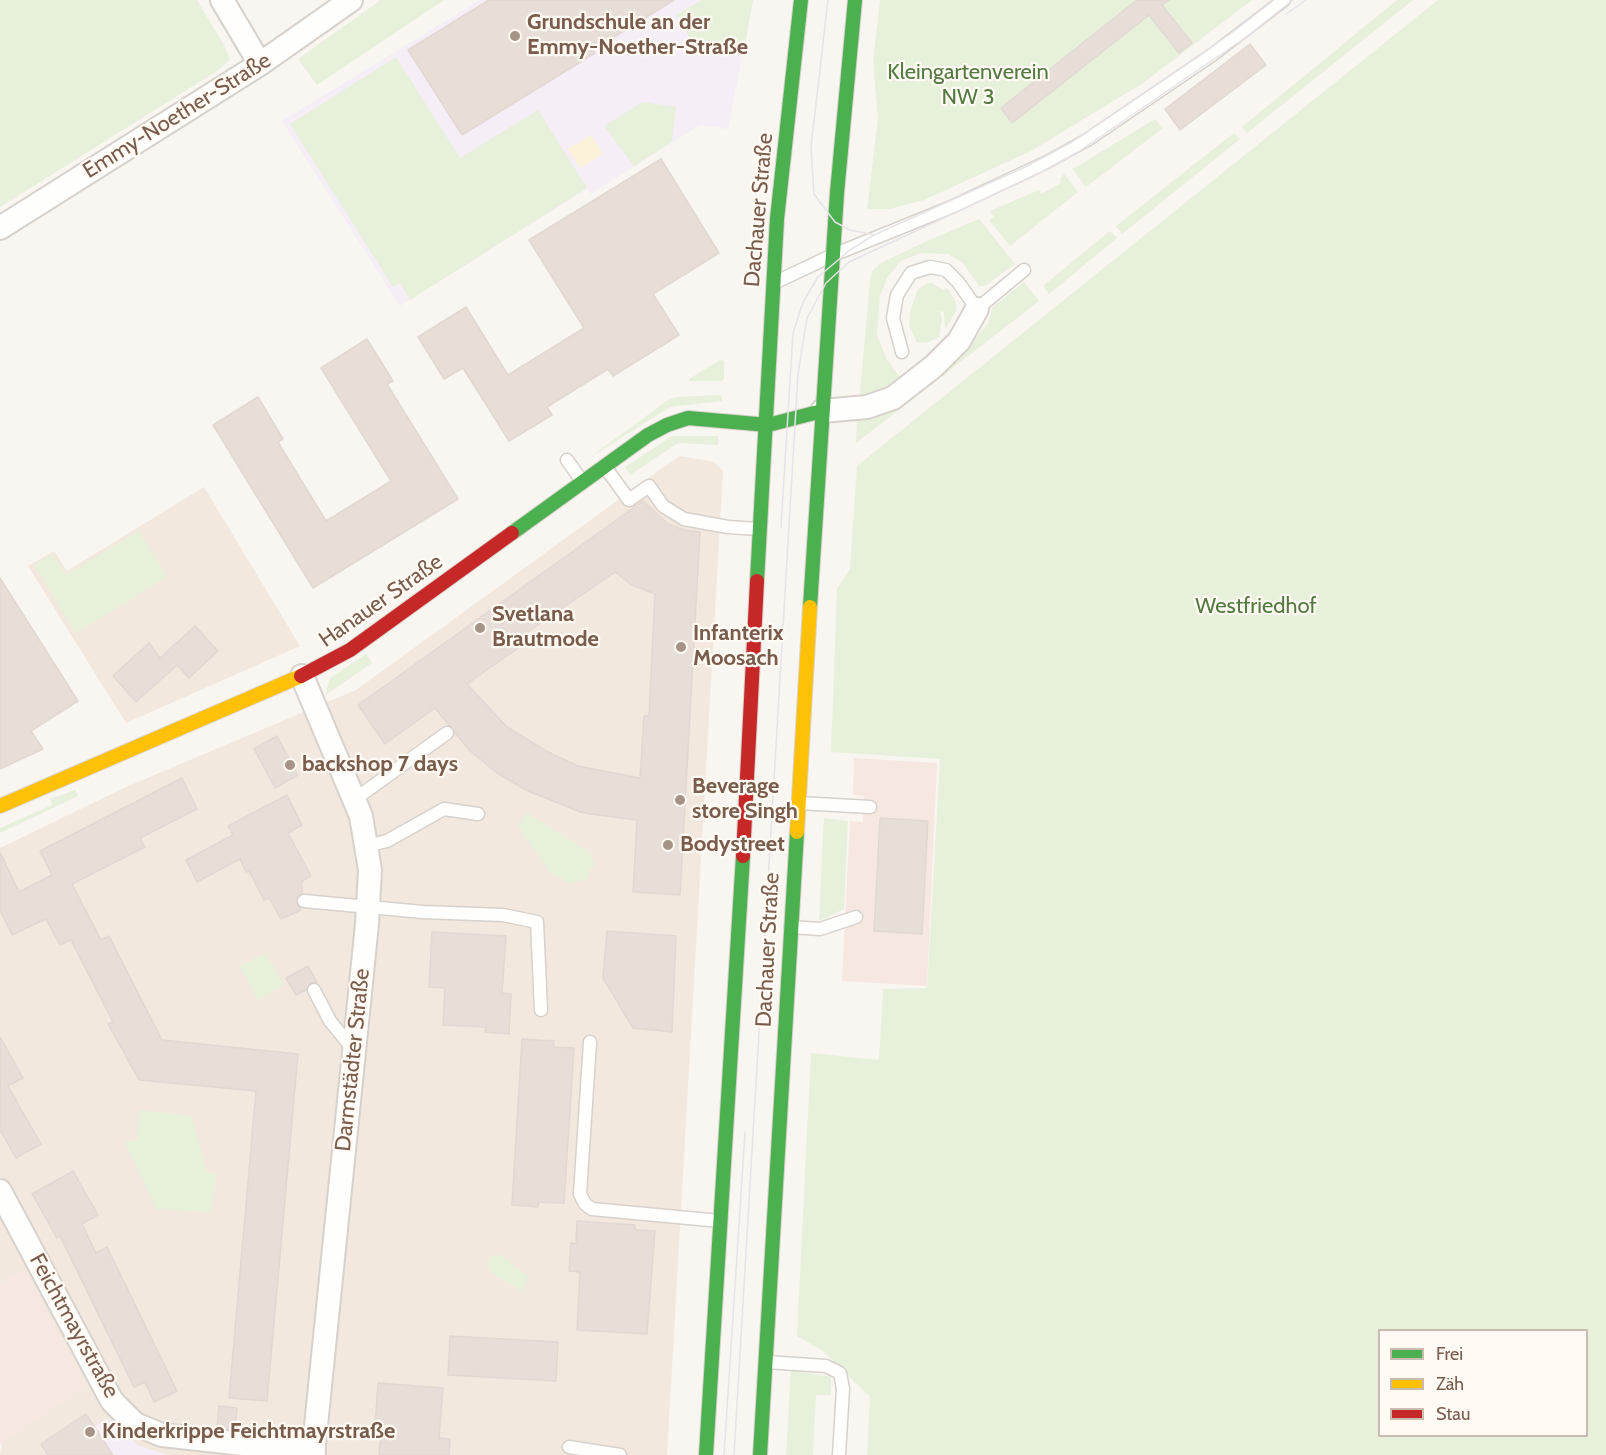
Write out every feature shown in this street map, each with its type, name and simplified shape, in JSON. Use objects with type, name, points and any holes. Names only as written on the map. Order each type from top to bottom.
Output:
[{"type":"main road","name":"Dachauer Straße","points":[[706,1455],[722,1221],[760,529],[768,425],[777,219],[801,0]]},
{"type":"main road","name":"Dachauer Straße","points":[[760,1455],[822,411],[855,0]]},
{"type":"main road","points":[[768,425],[822,411]]},
{"type":"main road","name":"Hanauer Straße","points":[[0,806],[302,676],[350,650],[648,435],[688,418],[768,425]]},
{"type":"street","points":[[222,0],[260,64]]},
{"type":"street","name":"Emmy-Noether-Straße","points":[[0,228],[260,64],[351,0]]},
{"type":"street","points":[[822,411],[867,407],[893,398],[934,366],[959,341],[976,309]]},
{"type":"street","name":"Darmstädter Straße","points":[[302,676],[361,816],[370,870],[314,1454]]},
{"type":"street","name":"Feichtmayrstraße","points":[[0,1191],[112,1401],[135,1424],[162,1435],[314,1454]]},
{"type":"lane","points":[[774,283],[833,255],[913,224],[1047,162],[1087,140],[1203,61],[1284,0]]},
{"type":"lane","points":[[902,352],[894,331],[894,306],[905,279],[918,269],[937,267],[946,270],[958,282],[976,309],[1024,270]]},
{"type":"lane","points":[[567,460],[583,482]]},
{"type":"lane","points":[[604,466],[629,500],[649,486],[663,506],[684,519],[728,527],[760,529]]},
{"type":"lane","points":[[355,799],[447,733]]},
{"type":"lane","points":[[798,803],[870,807]]},
{"type":"lane","points":[[366,846],[387,841],[444,809],[478,814]]},
{"type":"lane","points":[[304,901],[503,915],[537,922],[541,1010]]},
{"type":"lane","points":[[791,927],[820,929],[856,917]]},
{"type":"lane","points":[[314,990],[330,1021],[353,1049]]},
{"type":"lane","points":[[590,1042],[580,1194],[585,1204],[592,1209],[722,1221]]},
{"type":"lane","points":[[765,1362],[826,1366],[840,1373],[843,1389],[839,1455]]},
{"type":"lane","points":[[568,1447],[620,1455]]},
{"type":"shaded area","points":[[480,0],[753,0],[728,129],[700,125],[591,194],[587,189],[400,306],[282,121]]},
{"type":"shaded area","points":[[679,456],[714,462],[723,471],[667,1455],[0,1455],[25,1269],[0,1284],[0,848],[126,787],[356,690]]},
{"type":"shaded area","points":[[204,487],[300,646],[126,723],[28,566],[54,551],[67,571]]},
{"type":"shaded area","points":[[854,758],[937,763],[927,986],[842,981],[850,821],[863,822],[864,796],[853,795]]},
{"type":"shaded area","points":[[25,1269],[87,1386],[0,1444],[0,1284]]},
{"type":"shaded area","name":"Kinderkrippe Feichtmayrstraße","points":[[86,1414],[95,1426],[108,1418],[117,1429],[140,1446],[169,1455],[48,1455],[41,1444]]},
{"type":"green space","points":[[0,0],[197,0],[224,45],[230,60],[217,71],[0,207]]},
{"type":"green space","points":[[381,0],[444,0],[317,85],[298,59]]},
{"type":"green space","points":[[702,0],[753,0],[744,50],[691,40],[676,15]]},
{"type":"green space","name":"Kleingartenverein NW 3","points":[[880,0],[1252,0],[1143,83],[1031,151],[924,200],[889,209],[867,209],[878,119],[873,61]]},
{"type":"green space","points":[[1397,0],[1413,0],[1247,133],[1242,127]]},
{"type":"green space","name":"Westfriedhof","points":[[1438,0],[1606,0],[1606,1455],[867,1455],[870,1397],[823,1351],[797,1336],[811,1053],[879,1060],[883,989],[927,988],[940,759],[831,752],[837,589],[850,569],[857,466]]},
{"type":"green space","points":[[396,57],[460,158],[538,110],[587,188],[410,300],[400,283],[393,287],[290,124]]},
{"type":"green space","points":[[643,102],[676,107],[672,142],[634,166],[604,126]]},
{"type":"green space","points":[[1155,119],[1163,128],[1086,187],[1073,169]]},
{"type":"green space","points":[[1234,133],[1240,139],[1122,234],[1116,226]]},
{"type":"green space","points":[[1064,174],[1078,192],[1010,246],[989,220],[994,217],[990,211],[1039,190],[1041,194],[1061,183],[1060,179]]},
{"type":"green space","points":[[979,219],[1015,264],[985,286],[979,286],[963,263],[948,254],[921,253],[901,261],[887,278],[880,296],[877,335],[887,360],[900,377],[875,393],[860,394],[870,280],[873,270],[881,263]]},
{"type":"green space","points":[[1110,231],[1117,238],[1049,294],[1043,286]]},
{"type":"green space","points":[[930,282],[943,290],[947,288],[955,300],[957,310],[945,329],[944,312],[940,311],[942,320],[939,337],[929,342],[917,343],[909,325],[910,312],[918,289]]},
{"type":"green space","points":[[1024,282],[1039,301],[856,443],[857,416],[890,412],[957,358],[988,324],[993,307]]},
{"type":"green space","points":[[720,360],[724,361],[724,379],[721,381],[689,381],[689,379]]},
{"type":"green space","points":[[721,395],[722,401],[670,407],[589,458],[668,400],[676,397]]},
{"type":"green space","points":[[672,436],[718,436],[718,445],[678,443],[630,475],[625,467]]},
{"type":"green space","points":[[139,531],[167,577],[76,633],[34,565],[52,554],[66,575]]},
{"type":"green space","points":[[366,654],[372,663],[325,695],[330,678]]},
{"type":"green space","points":[[75,790],[78,796],[0,833],[0,828],[52,805],[50,799]]},
{"type":"green space","points":[[527,813],[589,852],[594,864],[586,880],[569,883],[549,872],[518,826]]},
{"type":"green space","points":[[824,818],[848,821],[844,909],[819,921]]},
{"type":"green space","points":[[265,953],[284,985],[258,1000],[240,967]]},
{"type":"green space","points":[[139,1110],[192,1116],[207,1172],[216,1173],[212,1212],[156,1209],[124,1141],[137,1141]]},
{"type":"green space","points":[[501,1255],[528,1277],[523,1292],[492,1273],[487,1265],[491,1257]]},
{"type":"green space","points":[[791,1370],[831,1377],[831,1395],[816,1395],[813,1455],[786,1455]]},
{"type":"sand","points":[[591,135],[603,154],[580,168],[568,149]]},
{"type":"building","points":[[489,0],[674,0],[593,50],[595,53],[462,135],[408,50]]},
{"type":"building","points":[[1137,0],[1169,0],[1162,5],[1192,43],[1179,53],[1149,15],[1012,123],[1001,108]]},
{"type":"building","points":[[1250,44],[1266,65],[1180,130],[1165,109]]},
{"type":"building","points":[[661,159],[719,253],[653,294],[679,335],[613,376],[608,369],[547,407],[552,415],[509,441],[463,368],[444,379],[418,337],[466,307],[508,375],[584,328],[529,240]]},
{"type":"building","points":[[367,339],[393,381],[387,384],[458,499],[313,588],[213,425],[258,397],[283,439],[278,442],[326,521],[391,481],[321,368]]},
{"type":"building","points":[[643,501],[668,524],[684,530],[700,532],[680,895],[633,892],[637,820],[583,813],[528,791],[497,773],[469,750],[435,708],[385,744],[358,705]],"holes":[[[615,572],[632,585],[655,594],[649,716],[644,716],[640,778],[578,766],[546,751],[507,727],[467,684],[518,648],[513,642]]]},
{"type":"building","points":[[0,578],[78,701],[31,731],[43,749],[0,769]]},
{"type":"building","points":[[195,626],[218,651],[189,678],[177,665],[136,702],[113,676],[149,643],[160,658]]},
{"type":"building","points":[[277,736],[298,775],[275,788],[254,749]]},
{"type":"building","points":[[182,778],[197,809],[140,838],[145,847],[72,884],[101,940],[109,936],[162,1040],[298,1054],[267,1401],[229,1398],[256,1091],[139,1080],[108,1024],[113,1022],[71,940],[60,945],[46,919],[12,935],[0,910],[0,852],[19,892],[52,875],[40,851]]},
{"type":"building","points":[[287,795],[302,825],[288,833],[311,876],[302,881],[302,893],[296,900],[301,910],[281,919],[269,898],[264,900],[240,859],[197,882],[186,860],[233,835],[228,826]]},
{"type":"building","points":[[880,818],[928,821],[922,934],[874,931]]},
{"type":"building","points":[[607,931],[676,936],[672,1032],[633,1028],[603,978]]},
{"type":"building","points":[[432,932],[506,936],[502,993],[511,994],[509,1034],[485,1032],[486,1027],[443,1025],[445,988],[429,987]]},
{"type":"building","points":[[308,966],[317,982],[310,983],[306,990],[296,995],[286,978]]},
{"type":"building","points":[[0,1037],[23,1078],[8,1086],[41,1144],[16,1158],[0,1130]]},
{"type":"building","points":[[522,1039],[554,1041],[553,1047],[574,1048],[564,1203],[539,1202],[538,1207],[512,1205]]},
{"type":"building","points":[[73,1171],[98,1215],[82,1224],[96,1253],[107,1247],[177,1391],[154,1402],[145,1382],[134,1387],[60,1236],[57,1238],[32,1194]]},
{"type":"building","points":[[577,1221],[635,1225],[635,1230],[655,1231],[647,1334],[577,1330],[580,1272],[569,1271],[571,1243],[576,1244]]},
{"type":"building","points":[[450,1336],[558,1342],[556,1381],[448,1375]]},
{"type":"building","points":[[378,1383],[443,1388],[439,1438],[450,1439],[449,1455],[379,1455],[381,1428],[375,1427]]},
{"type":"building","points":[[219,1406],[237,1408],[235,1429],[217,1427]]},
{"type":"building","name":"Kinderkrippe Feichtmayrstraße","points":[[86,1414],[113,1455],[48,1455],[41,1444]]},
{"type":"tram line","points":[[828,0],[811,147],[814,194],[835,222],[850,230],[875,235]]},
{"type":"tram line","points":[[781,527],[793,333],[803,302],[818,277],[850,250],[874,235],[1025,167],[1072,142],[1230,34],[1274,0]]},
{"type":"tram line","points":[[734,1455],[798,374],[807,318],[826,283],[849,262],[1032,177],[1078,152],[1245,38],[1293,0]]},
{"type":"tram line","points":[[1286,14],[1306,0]]},
{"type":"tram line","points":[[724,1455],[745,1132]]},
{"type":"traffic: fast","points":[[757,581],[777,219],[801,0]]},
{"type":"traffic: fast","points":[[810,607],[837,193],[855,0]]},
{"type":"traffic: fast","points":[[512,533],[648,435],[667,425],[688,418],[768,425],[822,411]]},
{"type":"traffic: fast","points":[[760,1455],[797,832]]},
{"type":"traffic: fast","points":[[706,1455],[743,856]]},
{"type":"traffic: slow","points":[[797,832],[810,607]]},
{"type":"traffic: slow","points":[[0,806],[301,676]]},
{"type":"traffic: jam","points":[[301,676],[350,650],[512,533]]},
{"type":"traffic: jam","points":[[743,856],[757,581]]},
{"type":"place","name":"Grundschule an der Emmy-Noether-Straße","points":[[515,36]]},
{"type":"place","name":"Svetlana Brautmode","points":[[480,628]]},
{"type":"place","name":"Infanterix Moosach","points":[[681,647]]},
{"type":"place","name":"backshop 7 days","points":[[290,765]]},
{"type":"place","name":"Beverage store Singh","points":[[680,800]]},
{"type":"place","name":"Bodystreet","points":[[668,845]]},
{"type":"place","name":"Kinderkrippe Feichtmayrstraße","points":[[90,1432]]}]
